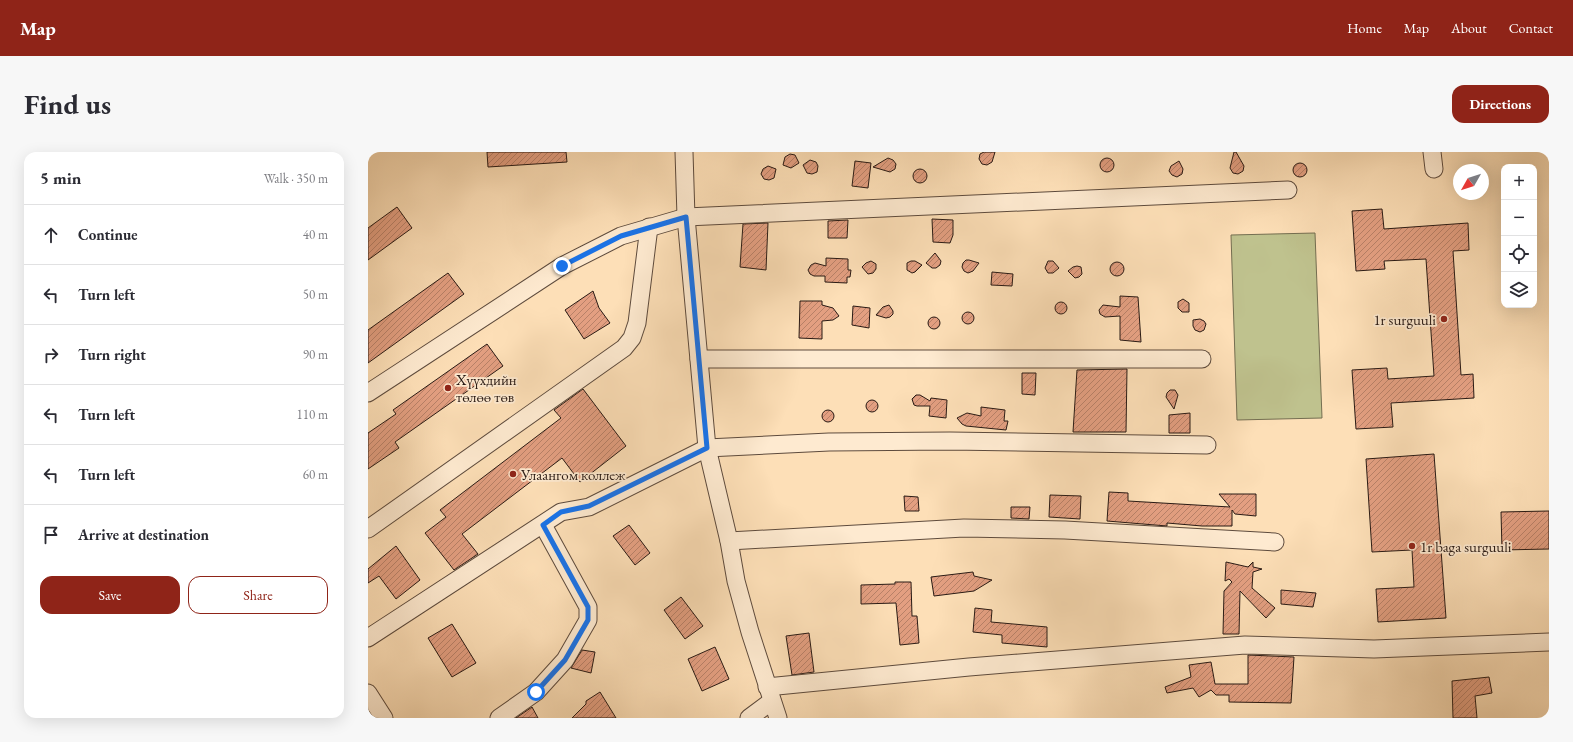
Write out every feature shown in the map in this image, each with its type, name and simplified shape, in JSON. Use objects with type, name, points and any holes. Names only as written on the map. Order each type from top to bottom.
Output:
[{"type":"street","points":[[684,152],[686,217],[707,448],[729,541],[738,588],[769,694],[778,718]]},
{"type":"street","points":[[1432,152],[1434,169]]},
{"type":"street","points":[[368,393],[562,266],[621,236],[686,217],[1288,190]]},
{"type":"street","points":[[368,529],[624,348],[632,338],[637,323],[649,227]]},
{"type":"street","points":[[699,359],[1202,359]]},
{"type":"street","points":[[368,638],[561,512],[589,506],[707,448],[844,442],[950,441],[1207,445]]},
{"type":"street","points":[[499,718],[536,692],[560,666],[588,620],[588,607],[543,525]]},
{"type":"street","points":[[729,541],[964,528],[1064,530],[1275,542]]},
{"type":"street","points":[[749,718],[769,694],[969,667],[1244,645],[1374,649],[1549,642]]},
{"type":"street","points":[[368,693],[384,718]]},
{"type":"green space","points":[[1315,233],[1322,418],[1237,420],[1231,235]]},
{"type":"building","points":[[487,152],[566,152],[567,162],[488,167]]},
{"type":"building","points":[[984,152],[995,152],[992,162],[987,165],[982,164],[979,159],[980,154]]},
{"type":"building","points":[[1234,152],[1236,152],[1244,166],[1243,171],[1238,174],[1233,173],[1230,168]]},
{"type":"building","points":[[790,154],[795,155],[799,163],[791,168],[783,165],[785,157]]},
{"type":"building","points":[[888,158],[893,160],[896,164],[895,169],[890,172],[873,167]]},
{"type":"building","points":[[1107,158],[1112,160],[1114,165],[1112,170],[1107,172],[1102,170],[1100,165],[1102,160]]},
{"type":"building","points":[[810,160],[816,162],[818,166],[817,172],[812,174],[807,173],[803,165]]},
{"type":"building","points":[[855,161],[871,163],[868,188],[852,186]]},
{"type":"building","points":[[1179,161],[1183,169],[1182,174],[1177,177],[1172,175],[1169,171],[1171,166]]},
{"type":"building","points":[[1300,163],[1305,165],[1307,170],[1305,175],[1300,177],[1295,175],[1293,170],[1295,165]]},
{"type":"building","points":[[768,166],[776,169],[774,178],[769,180],[764,179],[761,174],[763,169]]},
{"type":"building","points":[[920,169],[925,171],[927,176],[925,181],[920,183],[915,181],[913,176],[915,171]]},
{"type":"building","points":[[397,207],[412,228],[368,260],[368,228]]},
{"type":"building","name":"1r surguuli","points":[[1382,209],[1384,229],[1468,223],[1469,250],[1453,251],[1461,375],[1473,374],[1474,398],[1391,403],[1393,427],[1356,429],[1352,370],[1387,368],[1388,379],[1434,376],[1426,259],[1384,261],[1385,269],[1356,271],[1352,211]]},
{"type":"building","points":[[932,219],[953,220],[953,235],[950,243],[933,242]]},
{"type":"building","points":[[848,220],[847,238],[828,238],[828,221]]},
{"type":"building","points":[[768,223],[766,270],[740,267],[743,224]]},
{"type":"building","points":[[935,253],[941,261],[940,265],[936,268],[932,268],[926,263]]},
{"type":"building","points":[[826,258],[848,259],[848,270],[851,270],[850,277],[847,277],[847,283],[825,282],[825,276],[814,276],[810,274],[808,270],[811,265],[815,263],[826,266]]},
{"type":"building","points":[[966,260],[979,263],[973,271],[968,273],[964,271],[962,267]]},
{"type":"building","points":[[871,261],[876,264],[876,269],[873,273],[868,274],[862,267]]},
{"type":"building","points":[[915,261],[922,265],[912,273],[907,270],[907,263]]},
{"type":"building","points":[[1048,261],[1053,261],[1059,268],[1053,273],[1048,273],[1045,268]]},
{"type":"building","points":[[1117,262],[1122,264],[1124,269],[1122,274],[1117,276],[1112,274],[1110,269],[1112,264]]},
{"type":"building","points":[[1077,266],[1081,267],[1082,274],[1075,278],[1068,271]]},
{"type":"building","points":[[992,272],[1013,274],[1012,286],[991,285]]},
{"type":"building","points":[[448,273],[464,294],[368,363],[368,330]]},
{"type":"building","points":[[593,291],[599,308],[610,323],[584,339],[565,310]]},
{"type":"building","points":[[1120,296],[1138,297],[1141,342],[1120,340],[1120,316],[1105,317],[1100,314],[1099,310],[1103,305],[1120,307]]},
{"type":"building","points":[[1183,299],[1189,303],[1189,312],[1182,312],[1178,308],[1178,302]]},
{"type":"building","points":[[800,301],[822,301],[822,305],[833,308],[839,316],[833,320],[822,321],[822,339],[799,338]]},
{"type":"building","points":[[1061,302],[1065,304],[1067,308],[1065,312],[1061,314],[1057,312],[1055,308],[1057,304]]},
{"type":"building","points":[[889,305],[893,311],[893,314],[890,317],[886,318],[876,315],[883,307]]},
{"type":"building","points":[[853,306],[870,308],[869,328],[852,325]]},
{"type":"building","points":[[966,312],[970,312],[974,318],[970,324],[966,324],[962,320],[962,316]]},
{"type":"building","points":[[932,317],[936,317],[940,323],[936,329],[932,329],[928,325],[928,321]]},
{"type":"building","points":[[1200,319],[1206,324],[1204,330],[1200,332],[1195,330],[1193,320]]},
{"type":"building","name":"Хүүхдийн төлөө төв","points":[[487,344],[503,366],[395,442],[399,448],[368,469],[368,433],[396,414],[393,410]]},
{"type":"building","points":[[1127,369],[1126,432],[1073,432],[1077,370]]},
{"type":"building","points":[[1022,373],[1036,373],[1035,395],[1022,394]]},
{"type":"building","points":[[583,389],[626,446],[580,482],[562,458],[462,534],[478,554],[454,570],[425,533],[446,517],[440,510],[561,418],[554,410]]},
{"type":"building","points":[[1170,390],[1175,390],[1178,395],[1174,409],[1166,397]]},
{"type":"building","points":[[916,395],[920,395],[930,401],[931,398],[947,400],[946,418],[929,416],[930,406],[914,405],[912,399]]},
{"type":"building","points":[[870,400],[874,400],[878,406],[874,412],[870,412],[866,408],[866,404]]},
{"type":"building","points":[[981,407],[1005,410],[1004,421],[1008,421],[1006,430],[966,426],[957,418],[967,413],[981,416]]},
{"type":"building","points":[[826,410],[830,410],[834,416],[830,422],[826,422],[822,418],[822,414]]},
{"type":"building","points":[[1190,413],[1190,433],[1169,433],[1169,415]]},
{"type":"building","points":[[1434,454],[1446,618],[1378,622],[1376,589],[1414,587],[1412,550],[1372,552],[1366,459]]},
{"type":"building","points":[[1109,492],[1128,493],[1128,501],[1230,507],[1219,494],[1256,494],[1256,516],[1235,514],[1232,510],[1232,526],[1202,526],[1167,523],[1167,526],[1107,521]]},
{"type":"building","points":[[1050,495],[1081,496],[1080,519],[1049,517]]},
{"type":"building","points":[[904,496],[918,497],[919,511],[905,511]]},
{"type":"building","points":[[1011,507],[1030,507],[1029,519],[1011,518]]},
{"type":"building","points":[[1549,511],[1549,549],[1502,550],[1501,512]]},
{"type":"building","points":[[629,525],[650,553],[635,565],[613,536]]},
{"type":"building","points":[[396,546],[420,580],[396,599],[379,576],[368,583],[368,569]]},
{"type":"building","points":[[1226,562],[1248,567],[1253,562],[1253,567],[1262,569],[1253,572],[1252,588],[1275,608],[1266,618],[1240,591],[1239,634],[1223,634],[1224,591],[1232,582],[1229,579],[1225,581]]},
{"type":"building","points":[[973,572],[974,576],[992,580],[974,591],[934,596],[931,577]]},
{"type":"building","points":[[895,582],[911,582],[912,616],[917,616],[919,643],[900,645],[896,603],[861,604],[861,585],[895,584]]},
{"type":"building","points":[[1281,590],[1316,593],[1313,607],[1281,604]]},
{"type":"building","points":[[681,597],[703,626],[685,639],[664,610]]},
{"type":"building","points":[[975,608],[992,610],[991,622],[1047,627],[1047,647],[1002,643],[1002,635],[973,632]]},
{"type":"building","points":[[452,624],[476,663],[452,677],[428,638]]},
{"type":"building","points":[[809,633],[814,672],[792,675],[786,636]]},
{"type":"building","points":[[715,647],[729,679],[702,691],[688,659]]},
{"type":"building","points":[[582,650],[595,652],[591,673],[571,668]]},
{"type":"building","points":[[1248,655],[1294,657],[1291,703],[1229,702],[1229,695],[1216,695],[1211,690],[1199,697],[1193,688],[1167,693],[1165,687],[1191,677],[1189,665],[1211,662],[1215,684],[1248,684]]},
{"type":"building","points":[[1489,677],[1492,693],[1475,696],[1477,718],[1453,718],[1452,681]]},
{"type":"building","points":[[600,692],[616,718],[572,718],[586,704],[586,701]]},
{"type":"building","points":[[532,707],[538,718],[516,718]]},
{"type":"place","name":"1r surguuli","points":[[1444,319]]},
{"type":"place","name":"Хүүхдийн төлөө төв","points":[[448,388]]},
{"type":"place","name":"Улаангом коллеж","points":[[513,474]]},
{"type":"place","name":"1r baga surguuli","points":[[1412,546]]},
{"type":"route","points":[[536,692],[565,660],[588,620],[588,607],[543,525],[561,512],[589,506],[610,497],[707,448],[686,217],[621,236],[562,266]]}]
